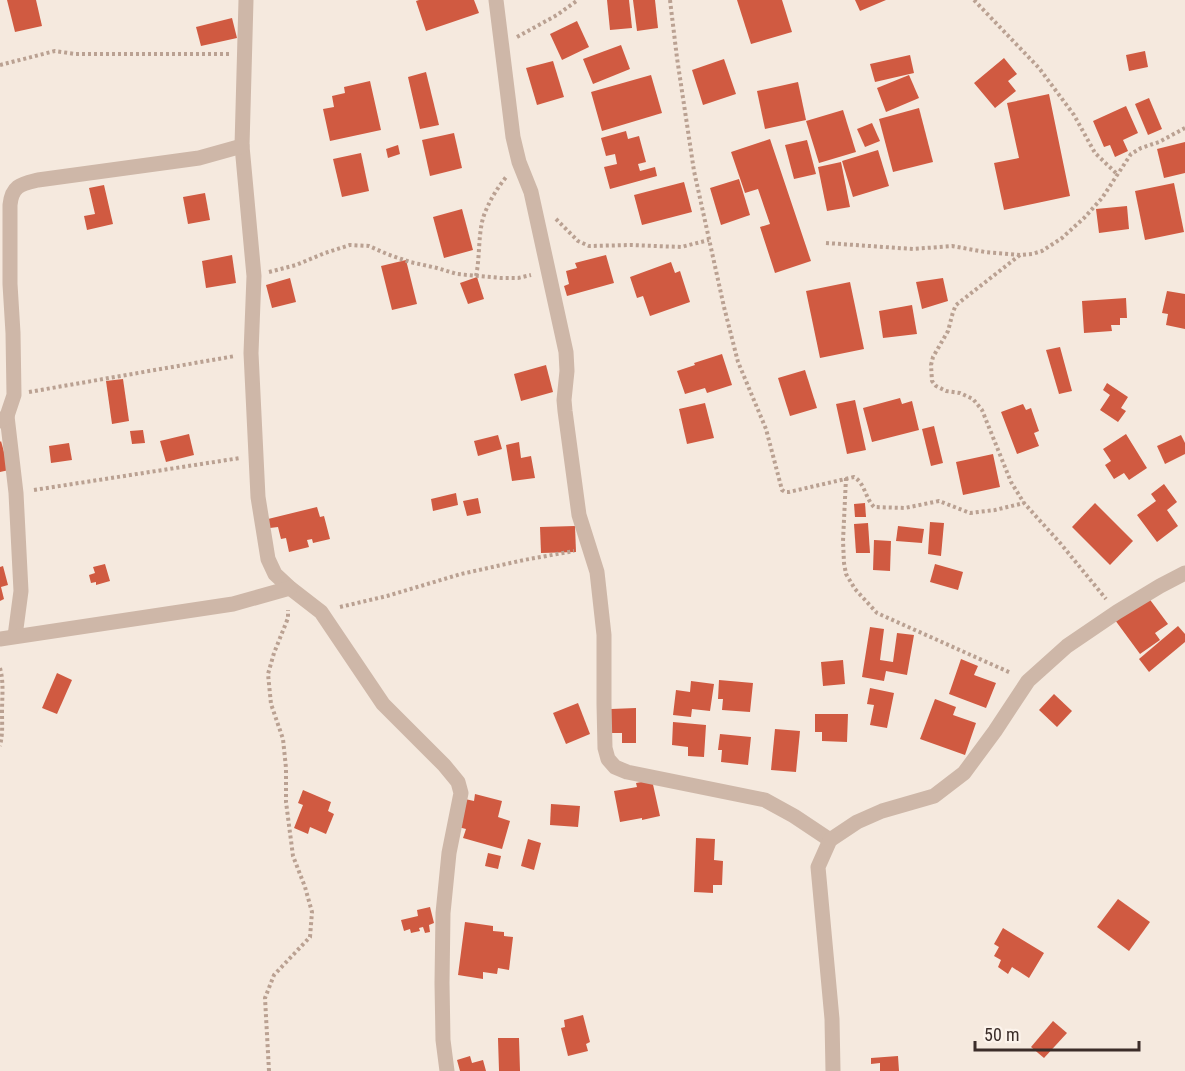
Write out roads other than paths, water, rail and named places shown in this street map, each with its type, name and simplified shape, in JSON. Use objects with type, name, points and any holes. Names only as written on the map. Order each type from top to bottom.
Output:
[{"type":"street","points":[[246,0],[242,146],[254,276],[251,353],[258,497],[268,559],[275,574],[321,612],[383,704],[458,782],[460,793],[449,853],[443,913],[443,1040],[447,1071]]},
{"type":"street","points":[[496,0],[513,137],[519,162],[531,192],[566,352],[565,411],[579,515],[597,572],[604,635],[605,747],[608,759],[615,767],[627,772],[765,800],[830,840]]},
{"type":"street","points":[[242,146],[199,158],[38,180],[22,184],[10,196],[14,395],[4,419],[16,493],[21,591],[7,637],[233,604],[290,588]]},
{"type":"street","points":[[833,1071],[832,1019],[818,867],[830,840],[857,822],[882,811],[934,796],[963,773],[995,731],[1028,681],[1067,646],[1117,612],[1185,573]]}]
